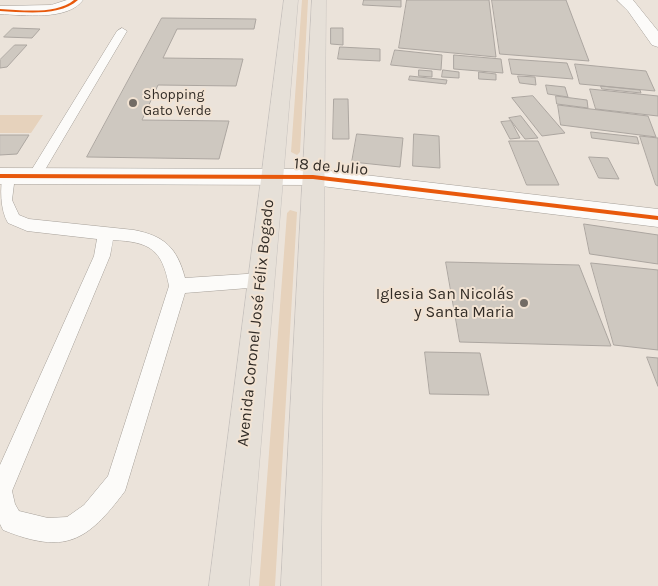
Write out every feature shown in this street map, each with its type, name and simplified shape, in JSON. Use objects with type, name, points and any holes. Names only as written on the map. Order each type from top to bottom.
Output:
[{"type":"main road","name":"Avenida Coronel José Félix Bogado","points":[[229,586],[291,0]]},
{"type":"main road","points":[[301,586],[319,0]]},
{"type":"street","points":[[0,10],[54,10],[65,7],[76,0]]},
{"type":"street","points":[[624,0],[633,8],[658,42]]},
{"type":"street","name":"18 de Julio","points":[[4,176],[313,177],[658,218]]},
{"type":"lane","points":[[34,177],[122,31]]},
{"type":"lane","points":[[4,176],[5,200],[13,219],[27,226],[106,234],[137,235],[160,245],[174,266],[178,286],[118,483],[99,506],[76,526],[58,531],[12,521],[4,509],[0,491],[102,256],[106,234]]},
{"type":"lane","points":[[178,286],[261,280]]},
{"type":"shaded area","points":[[302,0],[308,0],[300,152],[297,155],[291,152]]},
{"type":"shaded area","points":[[0,115],[43,115],[31,133],[0,133]]},
{"type":"shaded area","points":[[290,210],[297,212],[275,586],[259,586],[287,213]]},
{"type":"building","points":[[364,0],[401,0],[401,7],[363,5]]},
{"type":"building","points":[[407,0],[489,0],[496,57],[399,48]]},
{"type":"building","points":[[492,0],[566,0],[589,61],[500,54]]},
{"type":"building","name":"Shopping Gato Verde","points":[[162,18],[256,19],[254,29],[177,29],[163,58],[243,59],[236,86],[158,85],[142,120],[229,121],[219,159],[87,157]]},
{"type":"building","points":[[13,28],[40,29],[32,38],[4,37]]},
{"type":"building","points":[[331,28],[343,28],[343,45],[331,44]]},
{"type":"building","points":[[15,45],[27,45],[7,67],[0,68],[0,60]]},
{"type":"building","points":[[340,47],[380,49],[380,61],[338,59]]},
{"type":"building","points":[[395,50],[442,55],[441,70],[391,65]]},
{"type":"building","points":[[454,55],[501,59],[503,73],[454,69]]},
{"type":"building","points":[[509,59],[567,63],[573,79],[512,74]]},
{"type":"building","points":[[575,64],[646,71],[655,91],[580,84]]},
{"type":"building","points":[[419,70],[432,71],[432,77],[419,76]]},
{"type":"building","points":[[443,70],[459,72],[459,78],[442,77]]},
{"type":"building","points":[[479,72],[496,74],[496,80],[479,79]]},
{"type":"building","points":[[410,76],[447,80],[446,84],[409,80]]},
{"type":"building","points":[[518,76],[535,77],[536,85],[520,83]]},
{"type":"building","points":[[546,85],[565,87],[568,97],[548,94]]},
{"type":"building","points":[[601,86],[640,90],[641,93],[602,89]]},
{"type":"building","points":[[590,89],[658,96],[658,116],[596,109]]},
{"type":"building","points":[[533,96],[565,133],[542,136],[512,98]]},
{"type":"building","points":[[556,96],[587,100],[588,108],[557,104]]},
{"type":"building","points":[[334,99],[348,99],[349,139],[333,139]]},
{"type":"building","points":[[558,105],[648,116],[656,137],[561,125]]},
{"type":"building","points":[[521,116],[538,138],[525,139],[509,118]]},
{"type":"building","points":[[511,121],[520,138],[510,139],[501,122]]},
{"type":"building","points":[[591,132],[637,137],[639,144],[592,138]]},
{"type":"building","points":[[357,134],[403,138],[400,167],[352,162]]},
{"type":"building","points":[[414,134],[439,136],[440,168],[413,166]]},
{"type":"building","points":[[0,135],[29,135],[17,154],[0,155]]},
{"type":"building","points":[[640,136],[658,138],[658,186],[656,185]]},
{"type":"building","points":[[509,141],[538,141],[559,185],[527,185]]},
{"type":"building","points":[[589,157],[608,158],[619,179],[599,178]]},
{"type":"building","points":[[584,224],[658,235],[658,264],[590,254]]},
{"type":"building","name":"Iglesia San Nicolás y Santa Maria","points":[[446,262],[579,265],[611,346],[460,342]]},
{"type":"building","points":[[591,263],[658,270],[658,350],[614,345]]},
{"type":"building","points":[[425,352],[480,353],[489,395],[430,394]]},
{"type":"building","points":[[647,357],[658,358],[658,386]]},
{"type":"cycle path","points":[[0,10],[51,10],[70,5],[76,0]]},
{"type":"cycle path","points":[[0,176],[313,177],[658,218]]},
{"type":"place","name":"Shopping Gato Verde","points":[[133,103]]},
{"type":"place","name":"Iglesia San Nicolás y Santa Maria","points":[[524,303]]}]
